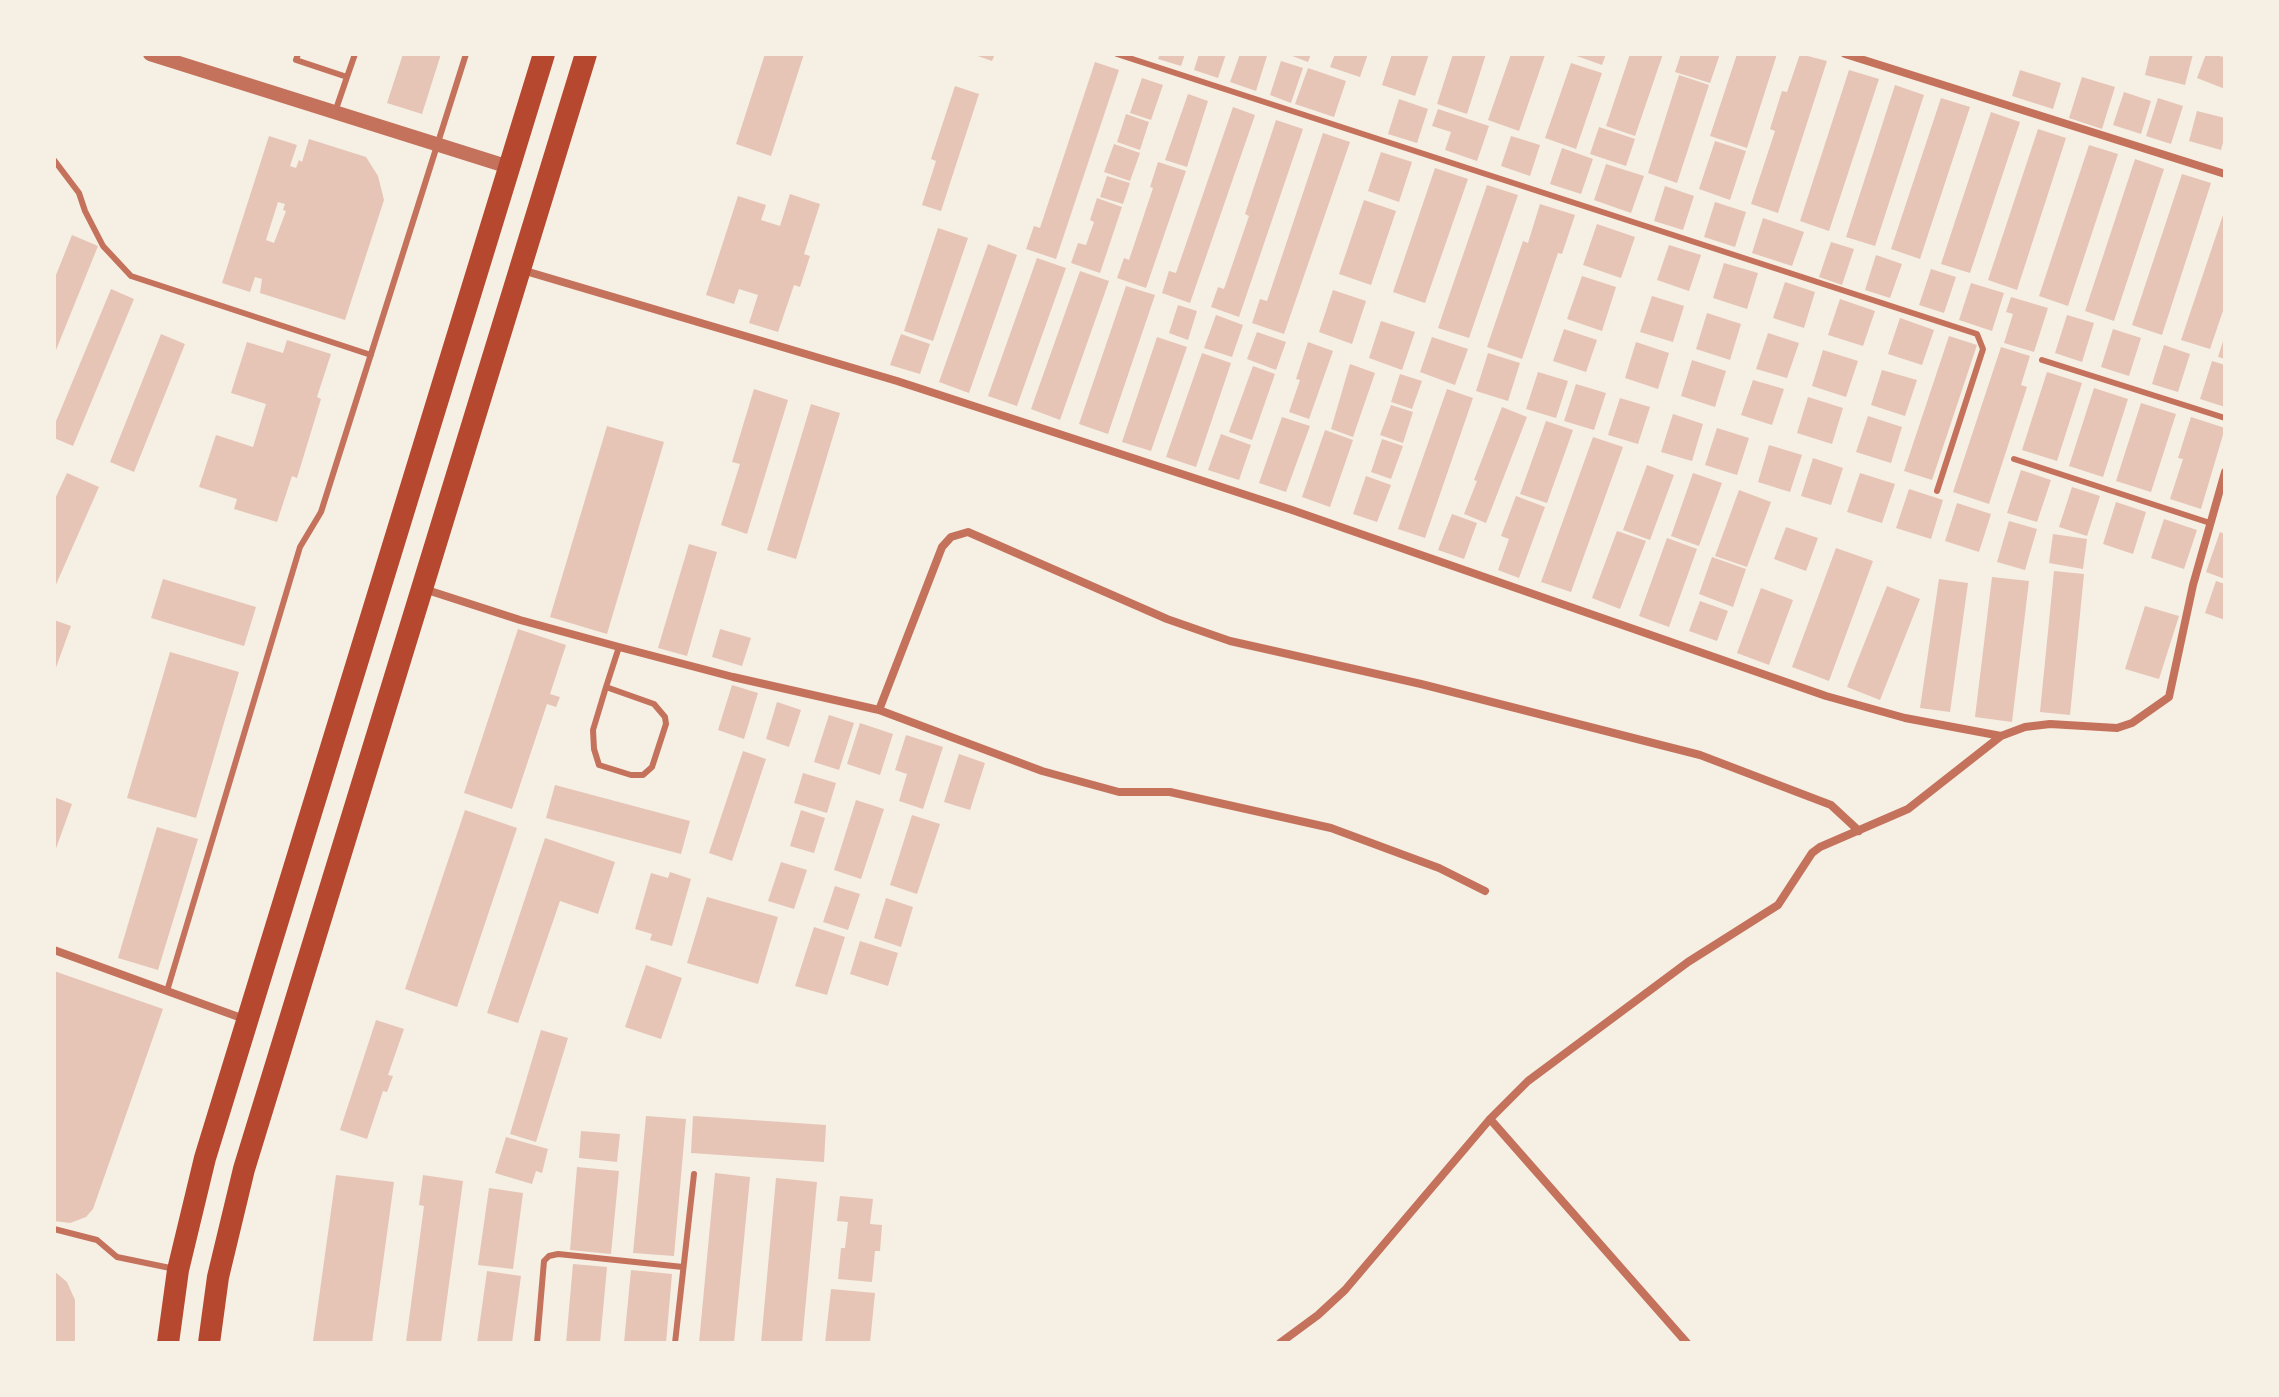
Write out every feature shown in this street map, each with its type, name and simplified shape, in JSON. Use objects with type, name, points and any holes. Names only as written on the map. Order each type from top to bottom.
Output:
[{"type":"highway","points":[[168,1343],[178,1270],[205,1158],[544,54]]},
{"type":"highway","points":[[209,1343],[218,1277],[244,1169],[586,54]]},
{"type":"street","points":[[150,54],[509,167]]},
{"type":"street","points":[[1845,54],[2225,174]]},
{"type":"street","points":[[520,270],[913,386],[1292,510],[1826,696],[1905,718],[2001,736]]},
{"type":"street","points":[[1280,1343],[1345,1290],[1490,1119],[1528,1081],[1688,962],[1778,905],[1812,853],[1820,847],[1908,809],[2001,736],[2025,727],[2050,724],[2117,728],[2132,723],[2169,697],[2193,585],[2225,472]]},
{"type":"street","points":[[879,710],[942,547],[951,537],[968,532],[1167,619],[1230,641],[1421,684],[1700,755],[1831,805],[1859,831]]},
{"type":"street","points":[[422,589],[619,647],[879,710],[1042,771],[1119,792],[1170,792],[1331,828],[1439,868],[1485,891]]},
{"type":"street","points":[[54,950],[248,1020]]},
{"type":"street","points":[[1490,1119],[1687,1343]]},
{"type":"lane","points":[[298,54],[296,60],[347,77]]},
{"type":"lane","points":[[335,112],[355,54]]},
{"type":"lane","points":[[167,991],[300,547],[321,512],[466,54]]},
{"type":"lane","points":[[1117,54],[1977,334],[1983,349],[1937,491]]},
{"type":"lane","points":[[54,160],[79,193],[103,246],[131,276],[371,355]]},
{"type":"lane","points":[[2042,360],[2225,418]]},
{"type":"lane","points":[[2014,459],[2210,523]]},
{"type":"lane","points":[[606,687],[654,704],[665,717],[666,724],[652,767],[643,775],[631,775],[599,765],[594,749],[593,730],[606,687],[619,647]]},
{"type":"lane","points":[[675,1343],[694,1174]]},
{"type":"lane","points":[[54,1229],[97,1240],[117,1257],[178,1270]]},
{"type":"lane","points":[[537,1343],[544,1261],[549,1256],[558,1254],[683,1267]]},
{"type":"building","points":[[403,54],[441,54],[422,114],[387,103]]},
{"type":"building","points":[[765,54],[804,54],[771,156],[736,144]]},
{"type":"building","points":[[972,54],[995,54],[992,61]]},
{"type":"building","points":[[1160,54],[1185,54],[1181,66],[1158,59]]},
{"type":"building","points":[[1199,54],[1226,54],[1218,78],[1194,70]]},
{"type":"building","points":[[1240,54],[1267,56],[1256,91],[1230,82]]},
{"type":"building","points":[[1287,54],[1311,54],[1308,62]]},
{"type":"building","points":[[1335,54],[1368,54],[1360,77],[1330,67]]},
{"type":"building","points":[[1392,54],[1429,54],[1415,96],[1382,85]]},
{"type":"building","points":[[1453,54],[1486,54],[1467,114],[1437,104]]},
{"type":"building","points":[[1511,54],[1545,55],[1519,131],[1488,120]]},
{"type":"building","points":[[1571,54],[1606,54],[1602,65]]},
{"type":"building","points":[[1630,54],[1663,54],[1635,136],[1606,126]]},
{"type":"building","points":[[1681,54],[1720,54],[1710,83],[1675,72]]},
{"type":"building","points":[[1737,54],[1777,54],[1747,148],[1710,136]]},
{"type":"building","points":[[1800,54],[1827,61],[1778,213],[1751,204],[1775,131],[1770,129],[1782,91],[1787,92]]},
{"type":"building","points":[[2150,54],[2193,54],[2185,85],[2145,75]]},
{"type":"building","points":[[2206,54],[2225,57],[2225,89],[2197,78]]},
{"type":"building","points":[[1281,61],[1303,68],[1291,103],[1270,95]]},
{"type":"building","points":[[1095,62],[1119,70],[1056,259],[1026,249],[1034,226],[1040,228]]},
{"type":"building","points":[[1571,63],[1602,73],[1576,149],[1545,138]]},
{"type":"building","points":[[1308,68],[1346,81],[1334,117],[1295,104]]},
{"type":"building","points":[[1849,70],[1879,79],[1829,231],[1800,221]]},
{"type":"building","points":[[2020,70],[2061,83],[2053,109],[2012,96]]},
{"type":"building","points":[[1679,75],[1709,85],[1677,183],[1648,173]]},
{"type":"building","points":[[2082,77],[2115,87],[2102,129],[2069,118]]},
{"type":"building","points":[[1142,78],[1163,85],[1151,120],[1130,113]]},
{"type":"building","points":[[1895,85],[1924,95],[1875,246],[1846,237]]},
{"type":"building","points":[[955,86],[979,94],[941,211],[922,205],[936,161],[931,159]]},
{"type":"building","points":[[2124,92],[2151,101],[2141,134],[2113,125]]},
{"type":"building","points":[[1188,94],[1208,101],[1187,167],[1165,160]]},
{"type":"building","points":[[1941,98],[1970,107],[1920,259],[1891,249]]},
{"type":"building","points":[[2158,98],[2183,106],[2171,144],[2146,136]]},
{"type":"building","points":[[1399,99],[1428,109],[1417,143],[1388,134]]},
{"type":"building","points":[[1233,107],[1255,115],[1190,303],[1162,293],[1169,271],[1176,273]]},
{"type":"building","points":[[1438,109],[1489,126],[1477,161],[1445,150],[1451,132],[1432,126]]},
{"type":"building","points":[[2197,111],[2225,118],[2221,150],[2189,141]]},
{"type":"building","points":[[1991,112],[2020,122],[1970,273],[1941,264]]},
{"type":"building","points":[[1126,114],[1149,122],[1140,150],[1117,142]]},
{"type":"building","points":[[1276,120],[1303,129],[1239,317],[1211,307],[1218,287],[1224,289],[1249,216],[1245,214]]},
{"type":"building","points":[[1599,127],[1635,139],[1626,166],[1590,154]]},
{"type":"building","points":[[2038,129],[2066,138],[2017,290],[1988,280]]},
{"type":"building","points":[[1323,133],[1350,142],[1284,334],[1252,323],[1260,299],[1267,301]]},
{"type":"building","points":[[269,136],[297,145],[290,166],[296,168],[299,160],[302,162],[309,139],[366,157],[378,176],[384,200],[345,320],[260,293],[262,279],[255,277],[250,292],[222,283]],"holes":[[[278,202],[285,204],[283,210],[286,211],[274,243],[266,240]]]},
{"type":"building","points":[[1511,136],[1540,145],[1530,176],[1501,166]]},
{"type":"building","points":[[1715,141],[1746,151],[1730,200],[1699,189]]},
{"type":"building","points":[[1114,144],[1140,153],[1130,181],[1104,172]]},
{"type":"building","points":[[2089,145],[2118,154],[2068,306],[2039,296]]},
{"type":"building","points":[[1562,148],[1593,159],[1581,194],[1550,184]]},
{"type":"building","points":[[1381,152],[1412,162],[1399,202],[1368,191]]},
{"type":"building","points":[[2135,159],[2164,169],[2114,321],[2085,311]]},
{"type":"building","points":[[1158,162],[1186,171],[1146,288],[1117,278],[1124,258],[1129,260],[1153,188],[1150,187]]},
{"type":"building","points":[[1606,164],[1644,176],[1631,213],[1594,200]]},
{"type":"building","points":[[1435,168],[1468,179],[1425,303],[1393,292]]},
{"type":"building","points":[[2182,174],[2211,183],[2162,335],[2132,325]]},
{"type":"building","points":[[1107,176],[1130,183],[1123,204],[1100,197]]},
{"type":"building","points":[[1487,185],[1518,195],[1469,338],[1438,328]]},
{"type":"building","points":[[1665,186],[1694,196],[1683,230],[1654,221]]},
{"type":"building","points":[[790,194],[820,204],[804,254],[810,256],[800,287],[794,285],[778,332],[749,323],[758,295],[739,289],[734,304],[706,295],[738,196],[766,205],[761,220],[780,226]]},
{"type":"building","points":[[1097,198],[1122,207],[1100,273],[1071,263],[1078,243],[1086,245],[1094,222],[1090,220]]},
{"type":"building","points":[[1364,200],[1396,211],[1371,285],[1339,274]]},
{"type":"building","points":[[1715,202],[1746,212],[1735,247],[1704,237]]},
{"type":"building","points":[[1540,204],[1575,215],[1562,254],[1558,253],[1522,359],[1487,347],[1523,241],[1528,243]]},
{"type":"building","points":[[2225,209],[2225,305],[2210,349],[2181,340]]},
{"type":"building","points":[[1763,218],[1804,232],[1792,266],[1752,253]]},
{"type":"building","points":[[1597,224],[1635,237],[1621,278],[1583,265]]},
{"type":"building","points":[[938,228],[968,238],[933,341],[904,331]]},
{"type":"building","points":[[72,235],[98,246],[54,355],[54,280]]},
{"type":"building","points":[[1831,242],[1854,249],[1842,285],[1819,277]]},
{"type":"building","points":[[988,244],[1017,255],[969,393],[939,382]]},
{"type":"building","points":[[1669,245],[1701,255],[1689,291],[1657,280]]},
{"type":"building","points":[[1876,255],[1902,264],[1890,298],[1865,290]]},
{"type":"building","points":[[1037,258],[1066,268],[1017,406],[988,396]]},
{"type":"building","points":[[1724,263],[1758,273],[1747,309],[1713,298]]},
{"type":"building","points":[[1931,269],[1956,277],[1944,313],[1919,305]]},
{"type":"building","points":[[1080,271],[1109,281],[1060,420],[1031,409]]},
{"type":"building","points":[[1582,276],[1616,287],[1602,331],[1567,319]]},
{"type":"building","points":[[1785,282],[1815,292],[1804,328],[1773,318]]},
{"type":"building","points":[[1971,283],[2004,293],[1992,331],[1959,320]]},
{"type":"building","points":[[1126,286],[1155,295],[1108,434],[1079,424]]},
{"type":"building","points":[[111,289],[134,299],[73,446],[54,438],[54,426]]},
{"type":"building","points":[[1333,290],[1366,301],[1352,344],[1319,332]]},
{"type":"building","points":[[1652,296],[1684,306],[1673,342],[1640,332]]},
{"type":"building","points":[[2011,297],[2048,308],[2034,352],[2004,343],[2013,314],[2006,312]]},
{"type":"building","points":[[1840,299],[1875,311],[1863,346],[1828,335]]},
{"type":"building","points":[[1178,305],[1197,311],[1188,340],[1169,333]]},
{"type":"building","points":[[1707,313],[1741,324],[1730,360],[1696,349]]},
{"type":"building","points":[[1216,315],[1243,325],[1232,357],[1204,348]]},
{"type":"building","points":[[2067,315],[2094,323],[2082,362],[2055,353]]},
{"type":"building","points":[[1900,318],[1934,330],[1922,365],[1888,354]]},
{"type":"building","points":[[1381,321],[1415,332],[1402,370],[1369,358]]},
{"type":"building","points":[[1564,329],[1597,340],[1586,372],[1553,361]]},
{"type":"building","points":[[2113,329],[2141,338],[2129,376],[2101,367]]},
{"type":"building","points":[[1257,332],[1286,342],[1276,370],[1247,359]]},
{"type":"building","points":[[1768,333],[1799,343],[1787,378],[1756,369]]},
{"type":"building","points":[[161,334],[185,344],[134,472],[110,462]]},
{"type":"building","points":[[901,334],[930,344],[920,374],[890,365]]},
{"type":"building","points":[[1949,336],[1977,345],[1932,480],[1904,471]]},
{"type":"building","points":[[1157,337],[1187,347],[1151,451],[1122,442]]},
{"type":"building","points":[[1432,337],[1468,349],[1455,385],[1420,372]]},
{"type":"building","points":[[2225,338],[2225,359],[2218,357]]},
{"type":"building","points":[[287,340],[331,354],[297,478],[292,476],[277,522],[234,509],[237,499],[199,487],[216,435],[253,447],[266,404],[231,393],[247,342],[283,353]]},
{"type":"building","points":[[1308,342],[1333,351],[1309,419],[1289,412]]},
{"type":"building","points":[[1636,342],[1669,353],[1658,389],[1625,378]]},
{"type":"building","points":[[2164,345],[2190,354],[2178,392],[2152,384]]},
{"type":"building","points":[[2001,347],[2030,356],[2021,385],[2027,387],[1989,504],[1953,492]]},
{"type":"building","points":[[1823,350],[1858,361],[1846,397],[1812,386]]},
{"type":"building","points":[[1202,353],[1231,363],[1196,467],[1166,457]]},
{"type":"building","points":[[1488,353],[1520,363],[1508,401],[1476,391]]},
{"type":"building","points":[[1692,360],[1726,371],[1715,407],[1681,396]]},
{"type":"building","points":[[2212,361],[2225,365],[2225,407],[2200,399]]},
{"type":"building","points":[[1350,364],[1375,373],[1353,437],[1331,429]]},
{"type":"building","points":[[1253,366],[1275,374],[1252,440],[1229,432]]},
{"type":"building","points":[[1882,370],[1917,380],[1905,416],[1871,405]]},
{"type":"building","points":[[1538,372],[1568,381],[1556,418],[1526,409]]},
{"type":"building","points":[[2047,372],[2082,383],[2057,461],[2022,450]]},
{"type":"building","points":[[1400,374],[1422,381],[1412,409],[1391,402]]},
{"type":"building","points":[[1753,380],[1784,389],[1772,425],[1741,415]]},
{"type":"building","points":[[1576,384],[1606,393],[1594,430],[1564,421]]},
{"type":"building","points":[[2094,388],[2128,399],[2103,477],[2069,466]]},
{"type":"building","points":[[754,389],[788,400],[747,534],[721,525],[740,464],[732,462]]},
{"type":"building","points":[[1447,389],[1473,398],[1425,538],[1398,529]]},
{"type":"building","points":[[1808,397],[1843,408],[1832,444],[1797,433]]},
{"type":"building","points":[[1620,398],[1650,407],[1638,444],[1608,435]]},
{"type":"building","points":[[2141,403],[2176,414],[2151,492],[2116,481]]},
{"type":"building","points":[[811,404],[840,413],[796,559],[767,550]]},
{"type":"building","points":[[1391,405],[1413,412],[1403,443],[1380,435]]},
{"type":"building","points":[[1502,407],[1527,417],[1486,523],[1464,514]]},
{"type":"building","points":[[1673,414],[1703,424],[1692,461],[1661,452]]},
{"type":"building","points":[[1868,416],[1902,427],[1891,463],[1856,452]]},
{"type":"building","points":[[1282,417],[1310,426],[1286,492],[1259,483]]},
{"type":"building","points":[[2191,417],[2225,428],[2201,509],[2170,499],[2183,459],[2178,458]]},
{"type":"building","points":[[1546,421],[1573,430],[1547,503],[1520,494]]},
{"type":"building","points":[[607,426],[664,442],[607,634],[550,617]]},
{"type":"building","points":[[1717,428],[1749,438],[1737,475],[1705,465]]},
{"type":"building","points":[[1325,430],[1353,440],[1330,507],[1302,497]]},
{"type":"building","points":[[1221,434],[1251,445],[1239,480],[1208,470]]},
{"type":"building","points":[[1593,437],[1623,447],[1571,592],[1541,582]]},
{"type":"building","points":[[1382,439],[1403,446],[1391,479],[1371,472]]},
{"type":"building","points":[[1769,445],[1802,455],[1790,492],[1758,482]]},
{"type":"building","points":[[1813,458],[1843,468],[1831,505],[1801,496]]},
{"type":"building","points":[[1647,465],[1674,475],[1650,540],[1623,530]]},
{"type":"building","points":[[2021,470],[2051,480],[2037,522],[2007,513]]},
{"type":"building","points":[[67,473],[99,487],[54,589],[54,501]]},
{"type":"building","points":[[1693,473],[1722,483],[1699,546],[1671,536]]},
{"type":"building","points":[[1860,473],[1895,484],[1882,523],[1847,512]]},
{"type":"building","points":[[1366,476],[1391,485],[1377,522],[1353,514]]},
{"type":"building","points":[[2072,487],[2100,496],[2087,536],[2059,527]]},
{"type":"building","points":[[1909,489],[1943,500],[1931,539],[1896,528]]},
{"type":"building","points":[[1739,490],[1771,502],[1747,567],[1715,556]]},
{"type":"building","points":[[1516,496],[1545,507],[1519,578],[1498,570],[1509,539],[1501,536]]},
{"type":"building","points":[[2116,502],[2146,512],[2133,554],[2103,544]]},
{"type":"building","points":[[1957,503],[1991,514],[1979,552],[1945,541]]},
{"type":"building","points":[[1452,514],[1477,523],[1464,559],[1438,550]]},
{"type":"building","points":[[2164,519],[2197,530],[2184,569],[2151,558]]},
{"type":"building","points":[[2009,521],[2037,529],[2025,570],[1997,562]]},
{"type":"building","points":[[1786,527],[1818,538],[1806,571],[1774,559]]},
{"type":"building","points":[[1617,531],[1646,541],[1620,609],[1592,598]]},
{"type":"building","points":[[2220,532],[2225,534],[2225,579],[2206,572]]},
{"type":"building","points":[[2053,534],[2087,539],[2083,569],[2049,563]]},
{"type":"building","points":[[1667,538],[1697,549],[1669,627],[1639,616]]},
{"type":"building","points":[[689,544],[717,552],[687,656],[658,648]]},
{"type":"building","points":[[1836,548],[1873,561],[1829,681],[1792,667]]},
{"type":"building","points":[[1712,557],[1746,569],[1733,607],[1699,594]]},
{"type":"building","points":[[2054,571],[2084,574],[2070,715],[2040,712]]},
{"type":"building","points":[[1992,577],[2029,581],[2012,722],[1975,717]]},
{"type":"building","points":[[163,579],[256,607],[244,646],[151,618]]},
{"type":"building","points":[[1939,579],[1968,583],[1950,712],[1920,708]]},
{"type":"building","points":[[2216,581],[2225,584],[2225,620],[2205,613]]},
{"type":"building","points":[[1887,586],[1920,599],[1880,700],[1847,687]]},
{"type":"building","points":[[1761,588],[1793,600],[1769,665],[1737,653]]},
{"type":"building","points":[[1700,601],[1728,611],[1717,641],[1689,631]]},
{"type":"building","points":[[2145,606],[2179,616],[2159,679],[2125,669]]},
{"type":"building","points":[[54,620],[71,626],[54,673]]},
{"type":"building","points":[[518,629],[566,645],[550,694],[560,697],[556,707],[547,704],[512,809],[464,793]]},
{"type":"building","points":[[720,629],[751,638],[742,666],[712,657]]},
{"type":"building","points":[[170,652],[239,672],[196,818],[127,798]]},
{"type":"building","points":[[732,685],[758,693],[744,739],[718,730]]},
{"type":"building","points":[[777,702],[801,710],[789,747],[766,739]]},
{"type":"building","points":[[829,715],[854,723],[839,770],[814,762]]},
{"type":"building","points":[[860,723],[893,734],[880,775],[847,764]]},
{"type":"building","points":[[906,735],[943,747],[923,809],[899,801],[907,774],[895,770]]},
{"type":"building","points":[[743,751],[766,759],[732,861],[709,853]]},
{"type":"building","points":[[959,754],[985,763],[970,810],[944,802]]},
{"type":"building","points":[[803,773],[836,783],[827,813],[794,803]]},
{"type":"building","points":[[555,785],[690,821],[681,854],[546,818]]},
{"type":"building","points":[[54,797],[72,804],[54,854]]},
{"type":"building","points":[[856,800],[884,809],[861,879],[834,870]]},
{"type":"building","points":[[465,810],[517,828],[457,1007],[405,989]]},
{"type":"building","points":[[801,810],[825,818],[814,853],[790,846]]},
{"type":"building","points":[[912,815],[940,824],[917,894],[890,885]]},
{"type":"building","points":[[157,827],[198,839],[158,970],[118,958]]},
{"type":"building","points":[[545,838],[615,862],[598,914],[560,901],[518,1023],[487,1013]]},
{"type":"building","points":[[781,862],[807,870],[794,909],[768,901]]},
{"type":"building","points":[[670,872],[691,879],[672,946],[650,940],[652,934],[635,929],[651,873],[668,878]]},
{"type":"building","points":[[835,886],[860,894],[848,930],[823,922]]},
{"type":"building","points":[[707,897],[778,917],[758,984],[687,963]]},
{"type":"building","points":[[886,898],[913,907],[901,947],[874,938]]},
{"type":"building","points":[[814,927],[845,937],[827,995],[795,986]]},
{"type":"building","points":[[860,941],[898,953],[888,986],[850,974]]},
{"type":"building","points":[[646,965],[682,978],[661,1039],[625,1027]]},
{"type":"building","points":[[54,971],[163,1009],[93,1209],[86,1217],[70,1223],[54,1221]]},
{"type":"building","points":[[376,1020],[404,1029],[388,1075],[393,1076],[387,1092],[383,1091],[367,1139],[340,1130]]},
{"type":"building","points":[[541,1030],[568,1038],[536,1142],[510,1134]]},
{"type":"building","points":[[646,1116],[686,1119],[674,1256],[633,1253]]},
{"type":"building","points":[[693,1116],[826,1125],[824,1162],[691,1153]]},
{"type":"building","points":[[581,1131],[620,1134],[617,1162],[579,1158]]},
{"type":"building","points":[[506,1137],[548,1149],[542,1173],[536,1171],[532,1184],[495,1173]]},
{"type":"building","points":[[577,1167],[619,1171],[611,1254],[570,1250]]},
{"type":"building","points":[[715,1173],[750,1177],[734,1343],[699,1343]]},
{"type":"building","points":[[336,1175],[394,1182],[372,1343],[313,1341]]},
{"type":"building","points":[[423,1175],[463,1181],[441,1343],[406,1342],[424,1206],[419,1205]]},
{"type":"building","points":[[776,1178],[817,1182],[802,1343],[761,1343]]},
{"type":"building","points":[[489,1188],[523,1193],[513,1269],[478,1265]]},
{"type":"building","points":[[840,1196],[873,1199],[870,1224],[882,1225],[880,1251],[875,1251],[872,1282],[838,1279],[841,1248],[845,1248],[848,1222],[837,1221]]},
{"type":"building","points":[[573,1264],[607,1267],[600,1343],[566,1343]]},
{"type":"building","points":[[631,1270],[672,1274],[666,1343],[624,1343]]},
{"type":"building","points":[[54,1271],[67,1282],[75,1300],[75,1343],[54,1343]]},
{"type":"building","points":[[487,1271],[521,1276],[512,1343],[477,1343]]},
{"type":"building","points":[[831,1289],[875,1293],[870,1343],[825,1343]]}]
